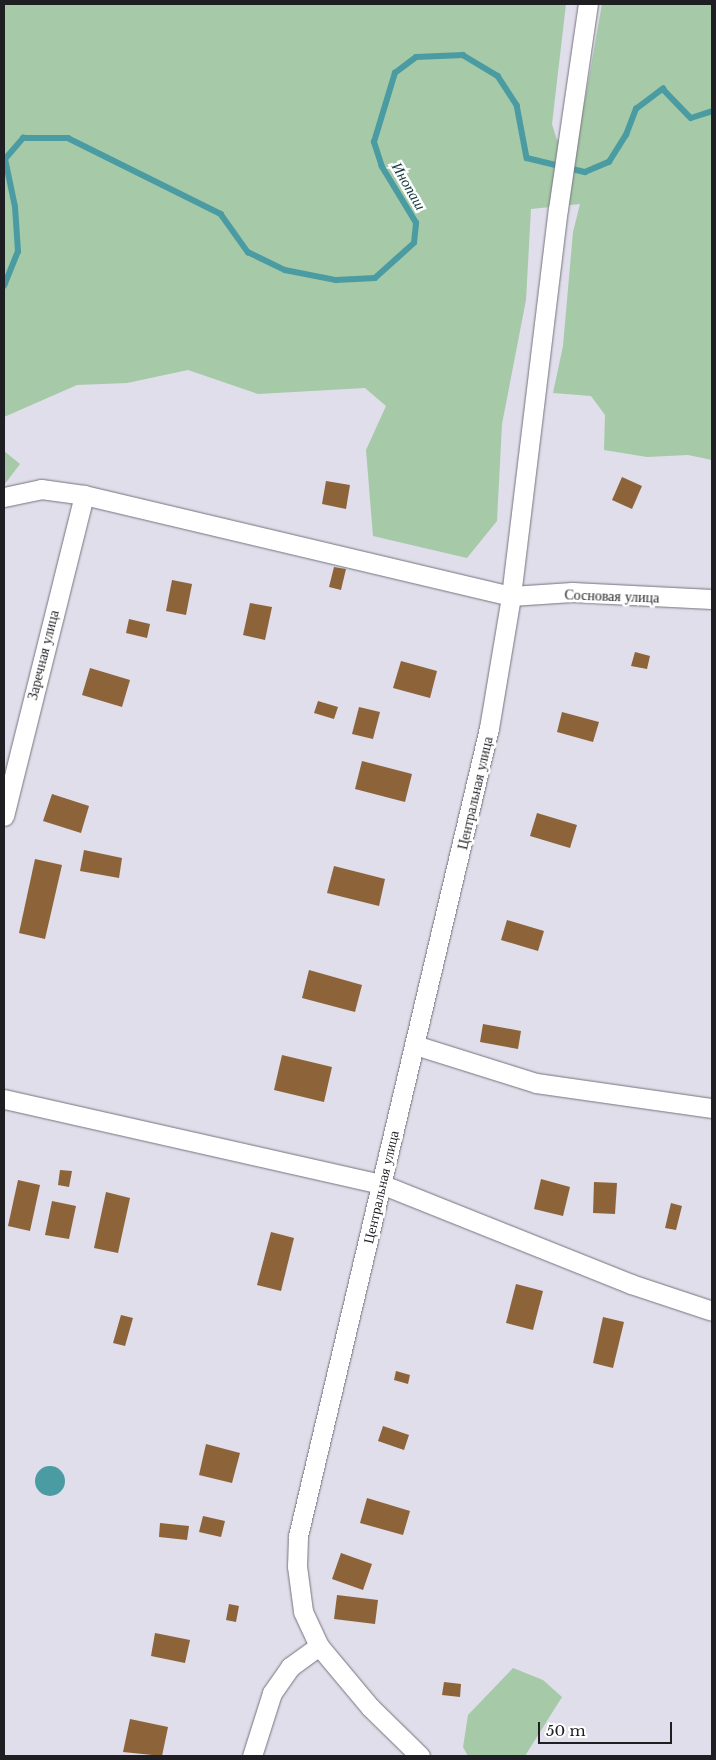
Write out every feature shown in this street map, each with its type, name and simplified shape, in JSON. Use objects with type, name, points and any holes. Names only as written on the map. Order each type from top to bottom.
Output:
[{"type":"street","name":"Центральная улица","points":[[420,1756],[370,1707],[319,1646],[303,1611],[297,1566],[298,1536],[469,823],[490,728],[512,596],[558,209],[588,4]]},
{"type":"street","name":"Сосновая улица","points":[[4,498],[41,489],[84,495],[512,596],[572,592],[712,600]]},
{"type":"street","name":"Заречная улица","points":[[4,816],[84,495]]},
{"type":"street","points":[[415,1045],[536,1083],[712,1108]]},
{"type":"street","points":[[4,1099],[381,1184],[631,1284],[712,1311]]},
{"type":"street","points":[[252,1756],[272,1693],[290,1667],[319,1646]]},
{"type":"green space","points":[[4,4],[566,4],[552,124],[557,140],[575,137],[585,100],[602,4],[712,4],[712,460],[688,455],[647,457],[604,450],[605,415],[591,396],[553,393],[563,346],[573,232],[580,204],[531,209],[526,300],[502,424],[497,521],[467,558],[373,536],[366,450],[386,406],[365,388],[258,394],[188,370],[127,383],[77,385],[4,417]]},
{"type":"green space","points":[[4,451],[20,464],[4,485]]},
{"type":"green space","points":[[513,1668],[543,1680],[562,1697],[525,1756],[468,1756],[463,1747],[468,1715]]},
{"type":"water","points":[[50,1466],[61,1470],[65,1481],[61,1492],[50,1496],[39,1492],[35,1481],[39,1470]]},
{"type":"building","points":[[622,477],[642,486],[632,509],[612,500]]},
{"type":"building","points":[[326,481],[350,485],[346,509],[322,504]]},
{"type":"building","points":[[334,567],[346,569],[341,590],[329,587]]},
{"type":"building","points":[[172,580],[192,584],[186,615],[166,611]]},
{"type":"building","points":[[250,603],[272,607],[265,640],[243,635]]},
{"type":"building","points":[[129,619],[150,624],[147,638],[126,633]]},
{"type":"building","points":[[635,652],[650,656],[647,669],[631,666]]},
{"type":"building","points":[[401,661],[437,671],[430,698],[393,688]]},
{"type":"building","points":[[90,668],[130,680],[122,707],[82,695]]},
{"type":"building","points":[[318,701],[338,707],[334,719],[314,713]]},
{"type":"building","points":[[359,707],[380,712],[373,739],[352,734]]},
{"type":"building","points":[[562,712],[599,722],[593,742],[557,732]]},
{"type":"building","points":[[362,761],[412,774],[405,802],[355,789]]},
{"type":"building","points":[[52,794],[89,806],[81,833],[43,821]]},
{"type":"building","points":[[537,813],[577,825],[570,848],[530,836]]},
{"type":"building","points":[[84,850],[122,858],[119,878],[80,871]]},
{"type":"building","points":[[35,859],[62,865],[45,939],[19,933]]},
{"type":"building","points":[[334,866],[385,879],[379,906],[327,893]]},
{"type":"building","points":[[507,920],[544,931],[538,951],[501,940]]},
{"type":"building","points":[[309,970],[362,985],[355,1012],[302,998]]},
{"type":"building","points":[[483,1024],[521,1031],[518,1049],[480,1042]]},
{"type":"building","points":[[282,1055],[332,1067],[324,1102],[274,1090]]},
{"type":"building","points":[[60,1170],[72,1171],[69,1187],[58,1185]]},
{"type":"building","points":[[541,1179],[570,1187],[563,1216],[534,1209]]},
{"type":"building","points":[[18,1180],[40,1185],[30,1231],[8,1226]]},
{"type":"building","points":[[594,1182],[617,1183],[615,1214],[593,1213]]},
{"type":"building","points":[[106,1192],[130,1198],[118,1253],[94,1248]]},
{"type":"building","points":[[52,1201],[76,1206],[69,1239],[45,1235]]},
{"type":"building","points":[[671,1203],[682,1206],[676,1230],[665,1228]]},
{"type":"building","points":[[271,1232],[294,1238],[281,1291],[257,1285]]},
{"type":"building","points":[[516,1284],[543,1291],[533,1330],[506,1323]]},
{"type":"building","points":[[121,1315],[133,1318],[125,1346],[113,1343]]},
{"type":"building","points":[[603,1317],[624,1322],[613,1368],[593,1363]]},
{"type":"building","points":[[396,1371],[410,1375],[408,1384],[394,1380]]},
{"type":"building","points":[[383,1426],[409,1435],[404,1450],[378,1441]]},
{"type":"building","points":[[206,1444],[240,1453],[232,1483],[199,1475]]},
{"type":"building","points":[[367,1498],[410,1511],[403,1535],[360,1523]]},
{"type":"building","points":[[203,1516],[225,1521],[221,1537],[199,1532]]},
{"type":"building","points":[[160,1523],[189,1526],[187,1540],[159,1537]]},
{"type":"building","points":[[341,1553],[372,1564],[363,1590],[332,1579]]},
{"type":"building","points":[[337,1595],[378,1600],[375,1624],[334,1619]]},
{"type":"building","points":[[229,1604],[239,1606],[236,1622],[226,1620]]},
{"type":"building","points":[[155,1633],[190,1640],[185,1663],[151,1656]]},
{"type":"building","points":[[444,1682],[461,1684],[460,1697],[442,1695]]},
{"type":"building","points":[[130,1719],[168,1727],[162,1756],[123,1752]]},
{"type":"waterway","name":"Инопаш","points":[[4,286],[18,252],[15,207],[5,159],[23,138],[68,138],[221,214],[248,252],[285,270],[336,280],[375,278],[414,243],[416,223],[382,167],[374,142],[395,73],[416,57],[463,55],[498,76],[517,105],[527,158],[585,172],[609,162],[626,135],[636,109],[663,89],[691,118],[712,111]]}]
